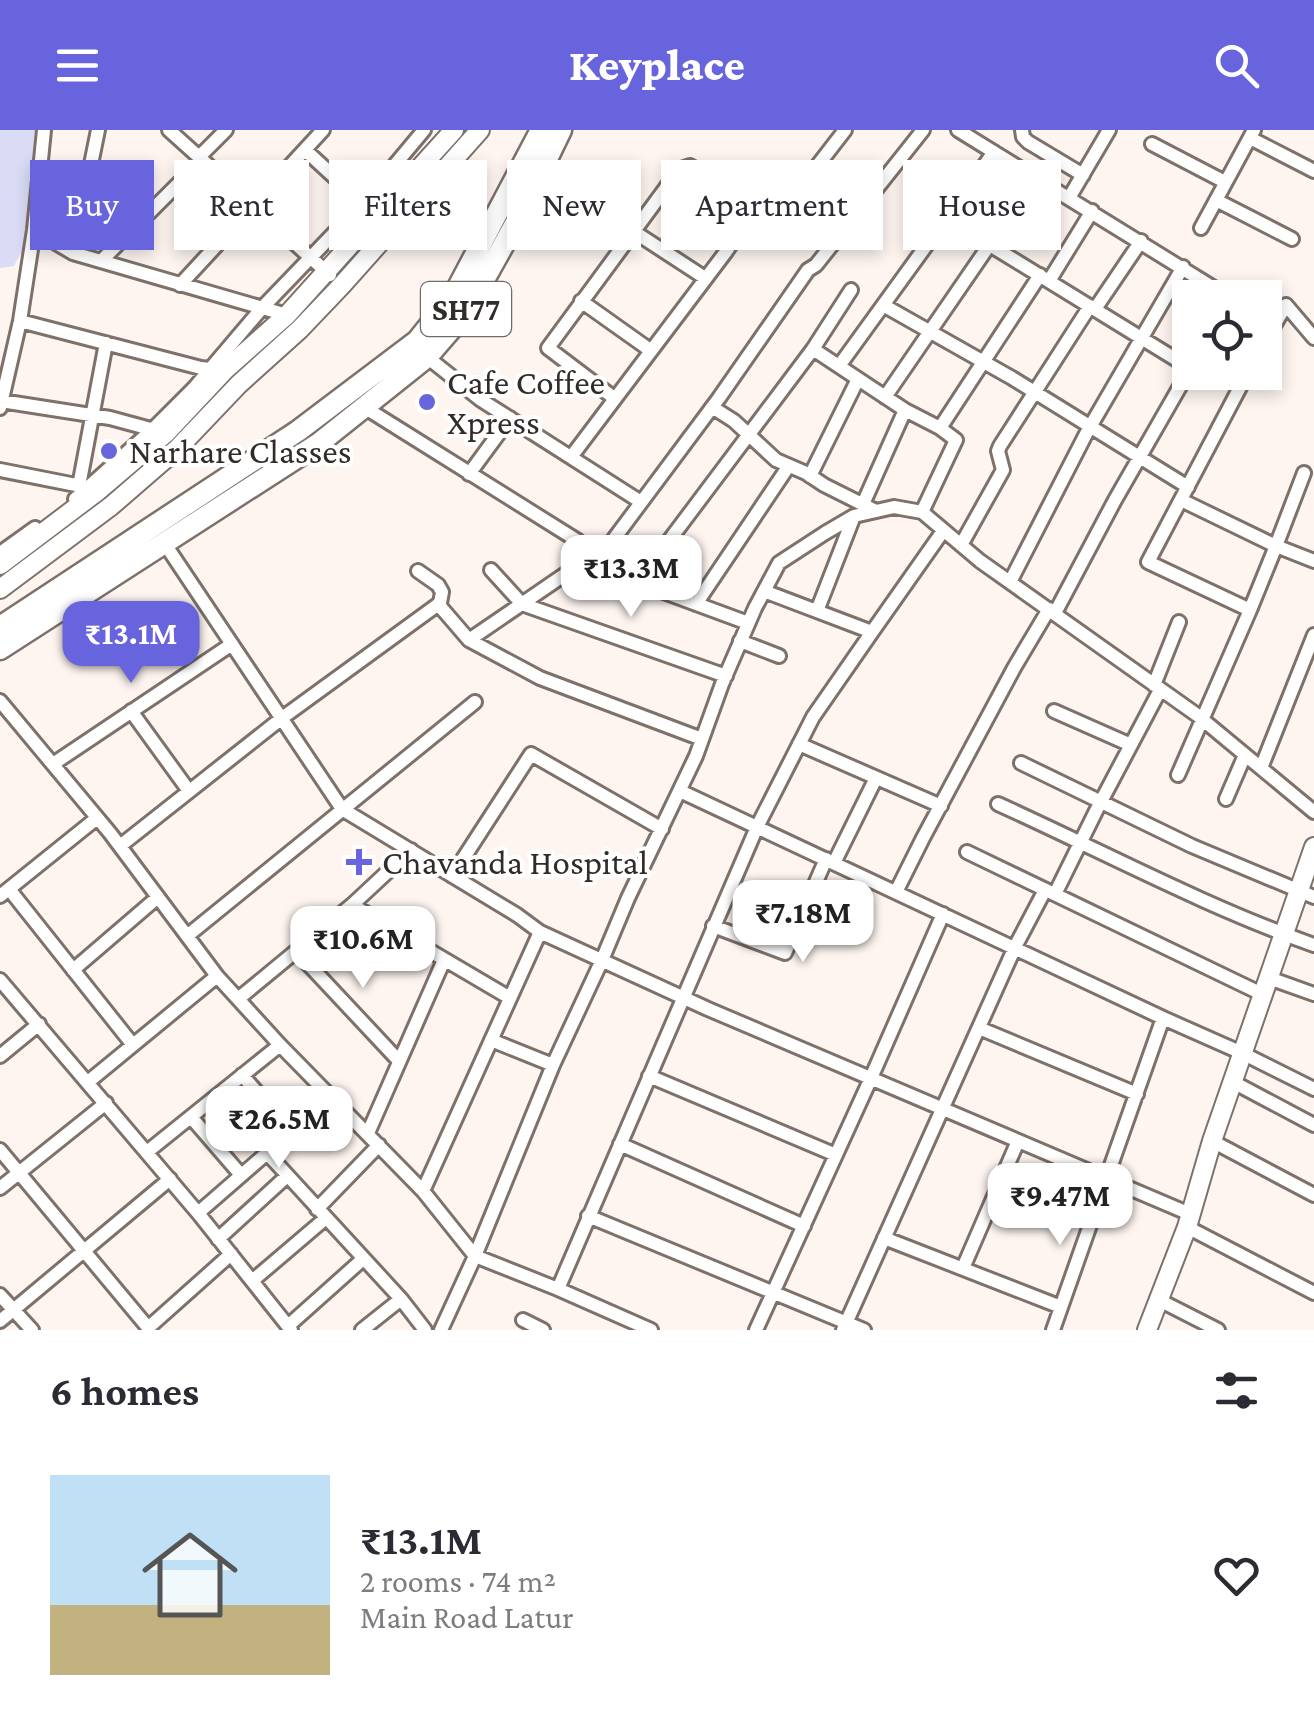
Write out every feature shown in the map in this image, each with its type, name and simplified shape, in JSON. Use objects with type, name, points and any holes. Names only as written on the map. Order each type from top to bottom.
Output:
[{"type":"main road","name":"SH77","points":[[0,627],[298,431],[418,341],[454,296],[541,130]]},
{"type":"main road","name":"SH77","points":[[0,650],[318,444],[427,357],[459,320],[480,287],[561,130]]},
{"type":"street","points":[[41,160],[44,130]]},
{"type":"street","points":[[73,252],[98,130]]},
{"type":"street","points":[[168,130],[202,160]]},
{"type":"street","points":[[199,157],[226,130]]},
{"type":"street","points":[[296,160],[323,130]]},
{"type":"street","points":[[399,160],[424,130]]},
{"type":"street","points":[[427,160],[454,130]]},
{"type":"street","points":[[0,553],[159,432],[218,370],[335,279],[480,130]]},
{"type":"street","points":[[822,160],[845,130]]},
{"type":"street","points":[[470,640],[588,564],[641,502],[808,270],[816,265],[923,130]]},
{"type":"street","points":[[958,130],[1007,160]]},
{"type":"street","points":[[1022,130],[1028,142],[1082,175]]},
{"type":"street","points":[[1070,198],[1109,130]]},
{"type":"street","points":[[1201,228],[1252,134],[1314,172]]},
{"type":"street","points":[[1152,144],[1225,182]]},
{"type":"street","points":[[305,150],[329,172]]},
{"type":"street","points":[[988,160],[994,152]]},
{"type":"street","points":[[101,261],[174,187]]},
{"type":"street","points":[[641,220],[661,193]]},
{"type":"street","points":[[1061,193],[1203,280]]},
{"type":"street","points":[[1216,200],[1292,239]]},
{"type":"street","points":[[940,428],[982,361],[1092,212]]},
{"type":"street","points":[[641,236],[705,278]]},
{"type":"street","points":[[218,370],[262,308],[329,238]]},
{"type":"street","points":[[961,546],[1003,470],[1000,446],[1141,241]]},
{"type":"street","points":[[31,250],[1,405],[93,415],[159,432]]},
{"type":"street","points":[[69,250],[286,316]]},
{"type":"street","points":[[180,285],[213,250]]},
{"type":"street","points":[[302,250],[335,279]]},
{"type":"street","points":[[0,589],[110,506],[178,448],[239,384],[300,329],[355,250]]},
{"type":"street","points":[[614,398],[548,348],[619,250]]},
{"type":"street","points":[[571,457],[726,250]]},
{"type":"street","points":[[839,366],[923,250]]},
{"type":"street","points":[[886,397],[989,250]]},
{"type":"street","points":[[998,250],[1172,357]]},
{"type":"street","points":[[1010,582],[1090,427],[1183,267]]},
{"type":"street","points":[[638,582],[813,349],[852,290]]},
{"type":"street","points":[[581,301],[650,350]]},
{"type":"street","points":[[1282,312],[1286,305],[1314,338]]},
{"type":"street","points":[[883,306],[1140,457],[1185,493],[1276,546],[1314,562]]},
{"type":"street","points":[[20,321],[218,370]]},
{"type":"street","points":[[0,565],[88,488],[93,415],[106,343]]},
{"type":"street","points":[[813,349],[956,440],[922,512]]},
{"type":"street","points":[[427,357],[481,400],[641,502]]},
{"type":"street","points":[[810,476],[858,379]]},
{"type":"street","points":[[896,892],[1014,668],[1052,611],[1178,390]]},
{"type":"street","points":[[1239,390],[1148,562],[1250,610]]},
{"type":"street","points":[[364,407],[578,541],[588,564],[748,623]]},
{"type":"street","points":[[712,407],[776,460],[870,507]]},
{"type":"street","points":[[870,507],[905,410]]},
{"type":"street","points":[[469,474],[510,418]]},
{"type":"street","points":[[696,604],[788,467]]},
{"type":"street","points":[[0,470],[88,488]]},
{"type":"street","points":[[1178,775],[1304,473]]},
{"type":"street","points":[[441,1330],[553,1065],[680,791],[748,623],[779,563],[824,533],[870,507],[894,506],[922,512],[961,546],[1201,719],[1314,812]]},
{"type":"street","points":[[817,611],[854,516]]},
{"type":"street","points":[[558,1289],[756,827],[813,717],[944,531]]},
{"type":"street","points":[[165,544],[342,808],[540,932],[1107,1180],[1188,1220],[1314,1293]]},
{"type":"street","points":[[491,570],[522,604],[726,676]]},
{"type":"street","points":[[120,846],[282,718],[438,604],[442,592],[418,571]]},
{"type":"street","points":[[764,591],[872,632]]},
{"type":"street","points":[[438,604],[470,640],[540,678],[702,739]]},
{"type":"street","points":[[844,1326],[1015,947],[1081,842],[1131,745],[1157,688],[1178,622]]},
{"type":"street","points":[[1261,768],[1314,635]]},
{"type":"street","points":[[740,641],[779,656]]},
{"type":"street","points":[[53,764],[232,644]]},
{"type":"street","points":[[0,701],[98,818],[217,976],[380,1145],[475,1256],[642,1328]]},
{"type":"street","points":[[187,936],[475,702]]},
{"type":"street","points":[[131,711],[189,792]]},
{"type":"street","points":[[1054,712],[1131,745]]},
{"type":"street","points":[[799,744],[941,806]]},
{"type":"street","points":[[452,876],[531,754],[662,829]]},
{"type":"street","points":[[1226,798],[1246,756]]},
{"type":"street","points":[[1021,763],[1192,846],[1306,894]]},
{"type":"street","points":[[713,926],[785,953],[876,778]]},
{"type":"street","points":[[680,791],[1314,1089]]},
{"type":"street","points":[[998,804],[1314,945]]},
{"type":"street","points":[[98,818],[4,892],[132,1045]]},
{"type":"street","points":[[1147,1330],[1284,934],[1306,894],[1314,847]]},
{"type":"street","points":[[238,999],[352,905],[411,850]]},
{"type":"street","points":[[967,852],[1266,986],[1314,994]]},
{"type":"street","points":[[73,970],[158,898]]},
{"type":"street","points":[[352,905],[510,998]]},
{"type":"street","points":[[756,1330],[943,914]]},
{"type":"street","points":[[423,1192],[540,932]]},
{"type":"street","points":[[296,951],[400,1061]]},
{"type":"street","points":[[368,1133],[444,960]]},
{"type":"street","points":[[88,1082],[217,976]]},
{"type":"street","points":[[0,980],[198,1213],[289,1328],[364,1258]]},
{"type":"street","points":[[1052,1330],[1163,1018]]},
{"type":"street","points":[[0,1056],[39,1024]]},
{"type":"street","points":[[979,1028],[1136,1094]]},
{"type":"street","points":[[491,1040],[553,1065]]},
{"type":"street","points":[[147,1152],[280,1045]]},
{"type":"street","points":[[242,1076],[290,1130]]},
{"type":"street","points":[[649,1076],[836,1155]]},
{"type":"street","points":[[1233,1082],[1314,1125]]},
{"type":"street","points":[[198,1213],[328,1094]]},
{"type":"street","points":[[0,1188],[106,1104]]},
{"type":"street","points":[[192,1116],[241,1176]]},
{"type":"street","points":[[963,1268],[1018,1141]]},
{"type":"street","points":[[1212,1141],[1314,1195]]},
{"type":"street","points":[[620,1144],[804,1226]]},
{"type":"street","points":[[252,1281],[322,1213],[380,1145]]},
{"type":"street","points":[[0,1150],[149,1329],[230,1254]]},
{"type":"street","points":[[266,1153],[426,1330]]},
{"type":"street","points":[[218,1238],[287,1176]]},
{"type":"street","points":[[0,1321],[170,1180]]},
{"type":"street","points":[[588,1216],[773,1292],[844,1326],[864,1330]]},
{"type":"street","points":[[884,1238],[1061,1307]]},
{"type":"street","points":[[0,1295],[32,1330]]},
{"type":"street","points":[[362,1330],[400,1299]]},
{"type":"street","points":[[1158,1300],[1218,1330]]},
{"type":"street","points":[[523,1320],[543,1330]]},
{"type":"shaded area","points":[[0,130],[35,130],[24,247],[14,266],[0,268]]},
{"type":"place","name":"Cafe Coffee Xpress","points":[[427,402]]},
{"type":"place","name":"Narhare Classes","points":[[109,451]]},
{"type":"place","name":"Chavanda Hospital","points":[[359,862]]}]
